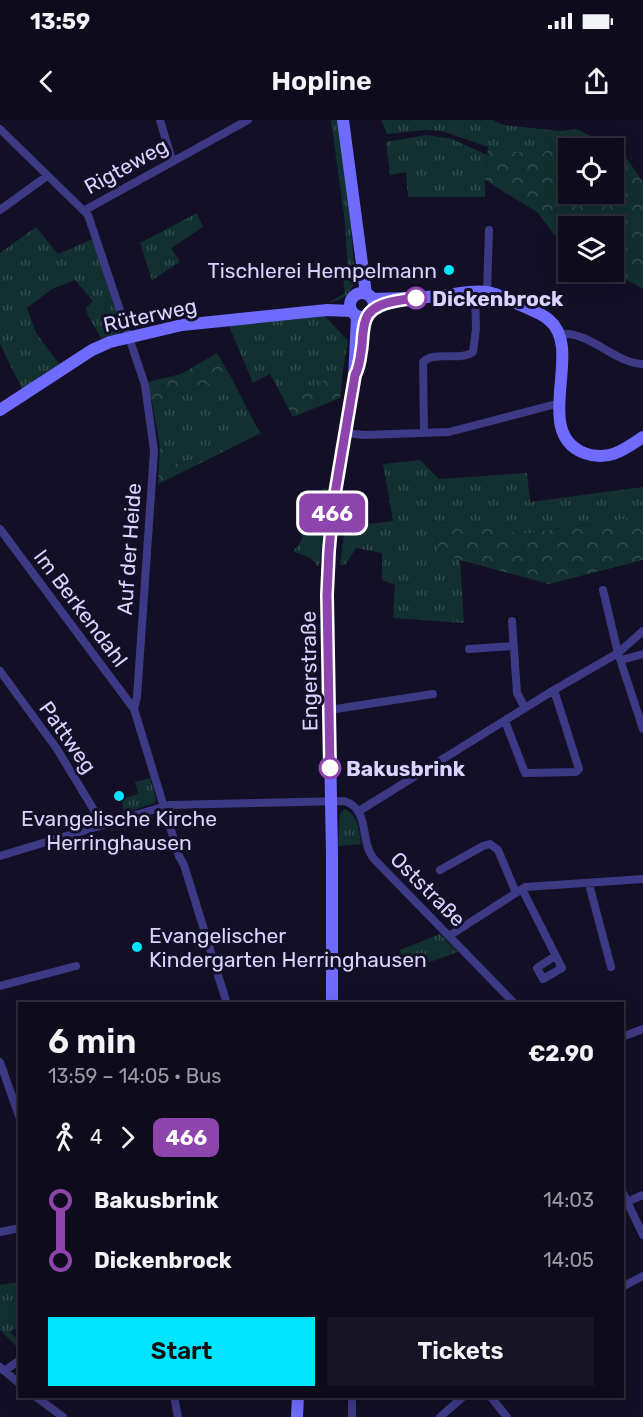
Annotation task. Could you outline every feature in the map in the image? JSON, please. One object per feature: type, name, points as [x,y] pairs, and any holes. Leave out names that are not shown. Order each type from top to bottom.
[{"type":"main road","name":"Engerstraße","points":[[332,1002],[328,555],[333,505],[355,375],[362,305],[360,256],[343,120]]},
{"type":"main road","name":"Rüterweg","points":[[0,410],[92,350],[129,338],[182,325],[481,292]]},
{"type":"main road","points":[[481,292],[542,315],[554,324],[560,334],[562,431],[570,442],[582,452],[597,456],[613,455],[627,449],[643,437]]},
{"type":"main road","points":[[297,1417],[298,1398]]},
{"type":"street","points":[[160,120],[172,160]]},
{"type":"street","name":"Rigteweg","points":[[85,210],[248,120]]},
{"type":"street","name":"Auf der Heide","points":[[0,129],[85,210],[144,385],[154,451],[135,709],[226,1002]]},
{"type":"street","points":[[0,210],[47,176]]},
{"type":"street","points":[[424,433],[423,362],[428,357],[467,356],[473,352],[489,230]]},
{"type":"street","points":[[560,334],[572,334],[631,362],[643,364]]},
{"type":"street","points":[[345,433],[364,435],[448,432],[560,403]]},
{"type":"street","name":"Im Berkendahl","points":[[0,529],[135,709]]},
{"type":"street","points":[[603,590],[620,657],[641,713],[643,729]]},
{"type":"street","points":[[512,621],[517,693],[525,708]]},
{"type":"street","points":[[620,657],[643,631]]},
{"type":"street","points":[[469,649],[513,646]]},
{"type":"street","points":[[0,856],[164,807],[331,801],[350,803],[359,811],[554,690],[620,657],[643,654]]},
{"type":"street","name":"Pattweg","points":[[0,671],[57,749],[103,825]]},
{"type":"street","points":[[505,721],[525,773],[574,772],[579,769],[554,690]]},
{"type":"street","points":[[329,710],[433,694]]},
{"type":"street","name":"Oststraße","points":[[359,811],[366,847],[370,855],[513,1002]]},
{"type":"street","points":[[440,870],[490,844],[498,850],[555,956]]},
{"type":"street","points":[[449,936],[519,891],[643,879]]},
{"type":"street","points":[[589,884],[611,967]]},
{"type":"street","points":[[0,986],[76,966]]},
{"type":"street","points":[[624,1036],[643,1029]]},
{"type":"street","points":[[0,1062],[18,1113]]},
{"type":"street","points":[[643,1194],[625,1203],[643,1235]]},
{"type":"street","points":[[0,1232],[18,1228]]},
{"type":"street","points":[[624,1286],[643,1276]]},
{"type":"street","points":[[18,1361],[2,1369],[18,1382]]},
{"type":"street","points":[[38,1398],[63,1417]]},
{"type":"street","points":[[174,1398],[177,1417]]},
{"type":"street","points":[[352,1398],[352,1417]]},
{"type":"street","points":[[440,1417],[462,1398]]},
{"type":"street","points":[[492,1398],[507,1417]]},
{"type":"green space","points":[[331,120],[338,120],[355,283],[347,295],[328,303],[345,293],[342,273],[348,269],[345,223]]},
{"type":"green space","points":[[381,120],[493,120],[503,125],[559,131],[542,157],[488,147],[442,131],[425,130],[387,134]]},
{"type":"green space","points":[[577,129],[594,138],[558,138],[558,204],[624,204],[624,154],[643,182],[643,288],[624,279],[624,216],[558,216],[558,240],[537,212],[485,180],[488,147],[542,156],[559,131]]},
{"type":"green space","points":[[427,135],[452,139],[487,155],[485,197],[408,197],[406,172],[390,175],[386,142]]},
{"type":"green space","points":[[197,213],[203,227],[171,248],[180,262],[152,280],[140,243]]},
{"type":"green space","points":[[36,227],[58,254],[93,239],[122,330],[119,334],[101,338],[86,308],[93,301],[75,280],[52,289],[27,308],[36,333],[59,364],[22,389],[0,344],[0,253]]},
{"type":"green space","points":[[325,316],[348,341],[343,371],[284,400],[270,374],[253,383],[229,326]]},
{"type":"green space","points":[[217,353],[231,377],[152,402],[147,382],[181,374]]},
{"type":"green space","points":[[343,371],[340,398],[293,417],[284,400]]},
{"type":"green space","points":[[231,377],[256,426],[231,446],[201,458],[165,466],[163,446],[160,446],[152,402]]},
{"type":"green space","points":[[256,426],[261,433],[158,484],[160,446],[163,445],[166,466],[201,458],[231,446]]},
{"type":"green space","points":[[420,460],[439,479],[527,473],[530,502],[643,487],[643,516],[524,534],[432,520],[439,552],[460,560],[464,623],[393,618],[395,585],[382,580],[382,553],[356,548],[345,565],[340,565],[345,527],[393,521],[383,464]]},
{"type":"green space","points":[[324,488],[328,490],[318,567],[311,559],[293,552],[301,541],[305,525],[298,515]]},
{"type":"green space","points":[[643,516],[643,560],[549,584],[460,560],[439,552],[432,520],[524,534]]},
{"type":"green space","points":[[150,778],[155,803],[124,813],[122,799],[138,794],[135,782]]},
{"type":"green space","points":[[345,809],[356,820],[361,844],[338,846],[340,813]]},
{"type":"green space","points":[[440,934],[458,952],[407,970],[400,950]]},
{"type":"green space","points":[[18,1282],[18,1328],[10,1332],[18,1340],[18,1348],[0,1330],[0,1285]]},
{"type":"bus line","name":"466","points":[[330,768],[327,577],[333,505],[355,375],[358,370],[366,316],[381,305],[416,298]]},
{"type":"place","name":"Tischlerei Hempelmann","points":[[449,270]]},
{"type":"place","name":"Dickenbrock","points":[[416,298]]},
{"type":"place","name":"Bakusbrink","points":[[330,768]]},
{"type":"place","name":"Evangelische Kirche Herringhausen","points":[[119,796]]},
{"type":"place","name":"Evangelischer Kindergarten Herringhausen","points":[[137,947]]}]
